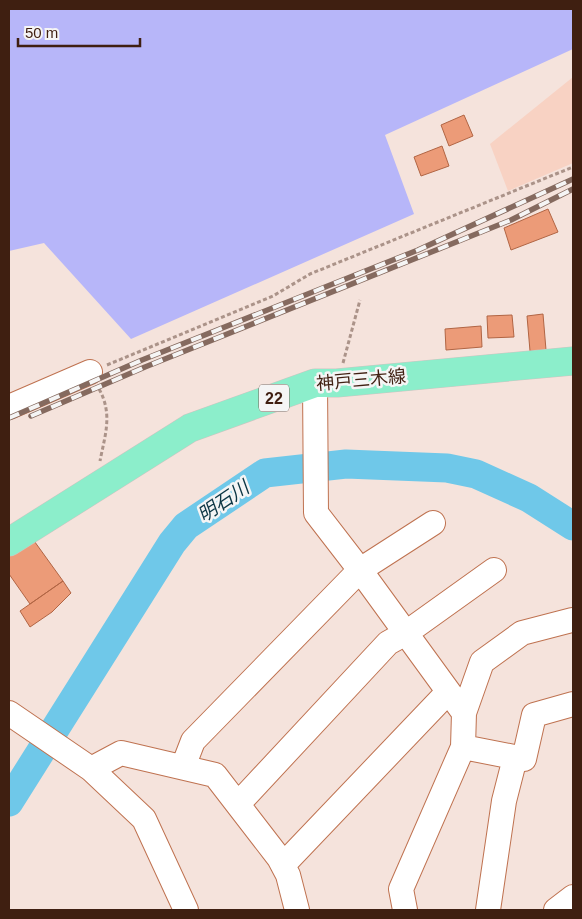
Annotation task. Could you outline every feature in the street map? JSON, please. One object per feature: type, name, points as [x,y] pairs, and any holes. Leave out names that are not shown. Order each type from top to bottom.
[{"type":"main road","name":"神戸三木線","points":[[9,542],[190,428],[326,383],[573,360]]},
{"type":"street","points":[[9,407],[90,372]]},
{"type":"street","points":[[326,383],[316,513],[464,713]]},
{"type":"street","points":[[183,767],[193,741],[360,570],[433,523]]},
{"type":"street","points":[[238,804],[388,643],[406,633],[494,570]]},
{"type":"street","points":[[405,910],[400,889],[463,747],[464,713],[482,662],[522,633],[572,620]]},
{"type":"street","points":[[283,865],[448,692]]},
{"type":"street","points":[[463,747],[524,760],[534,715],[573,704]]},
{"type":"street","points":[[9,713],[91,770],[144,819],[186,910]]},
{"type":"street","points":[[91,770],[121,753],[215,774],[283,865],[288,875],[297,910]]},
{"type":"street","points":[[488,910],[504,801],[515,758]]},
{"type":"street","points":[[556,910],[573,898]]},
{"type":"path","points":[[107,479],[99,465],[108,421],[105,399],[90,372],[273,296],[310,274],[573,167]]},
{"type":"path","points":[[326,383],[360,300]]},
{"type":"shaded area","points":[[9,9],[573,9],[573,49],[385,135],[414,214],[131,339],[44,243],[9,251]]},
{"type":"shaded area","points":[[573,77],[573,163],[508,191],[490,144]]},
{"type":"building","points":[[464,115],[473,136],[449,146],[441,125]]},
{"type":"building","points":[[442,146],[449,166],[421,176],[414,157]]},
{"type":"building","points":[[548,209],[558,232],[511,250],[504,228]]},
{"type":"building","points":[[543,314],[546,350],[530,351],[527,316]]},
{"type":"building","points":[[512,315],[514,337],[488,338],[487,316]]},
{"type":"building","points":[[481,326],[482,347],[446,350],[445,329]]},
{"type":"building","points":[[32,538],[63,581],[30,604],[9,574],[9,555]]},
{"type":"building","points":[[63,581],[71,593],[52,612],[30,627],[20,611]]},
{"type":"waterway","name":"明石川","points":[[9,802],[172,543],[186,526],[265,473],[346,464],[447,468],[476,474],[529,498],[573,526]]},
{"type":"railway","points":[[9,418],[142,360],[418,250],[573,179]]},
{"type":"railway","points":[[31,416],[145,367],[511,220],[573,189]]}]
